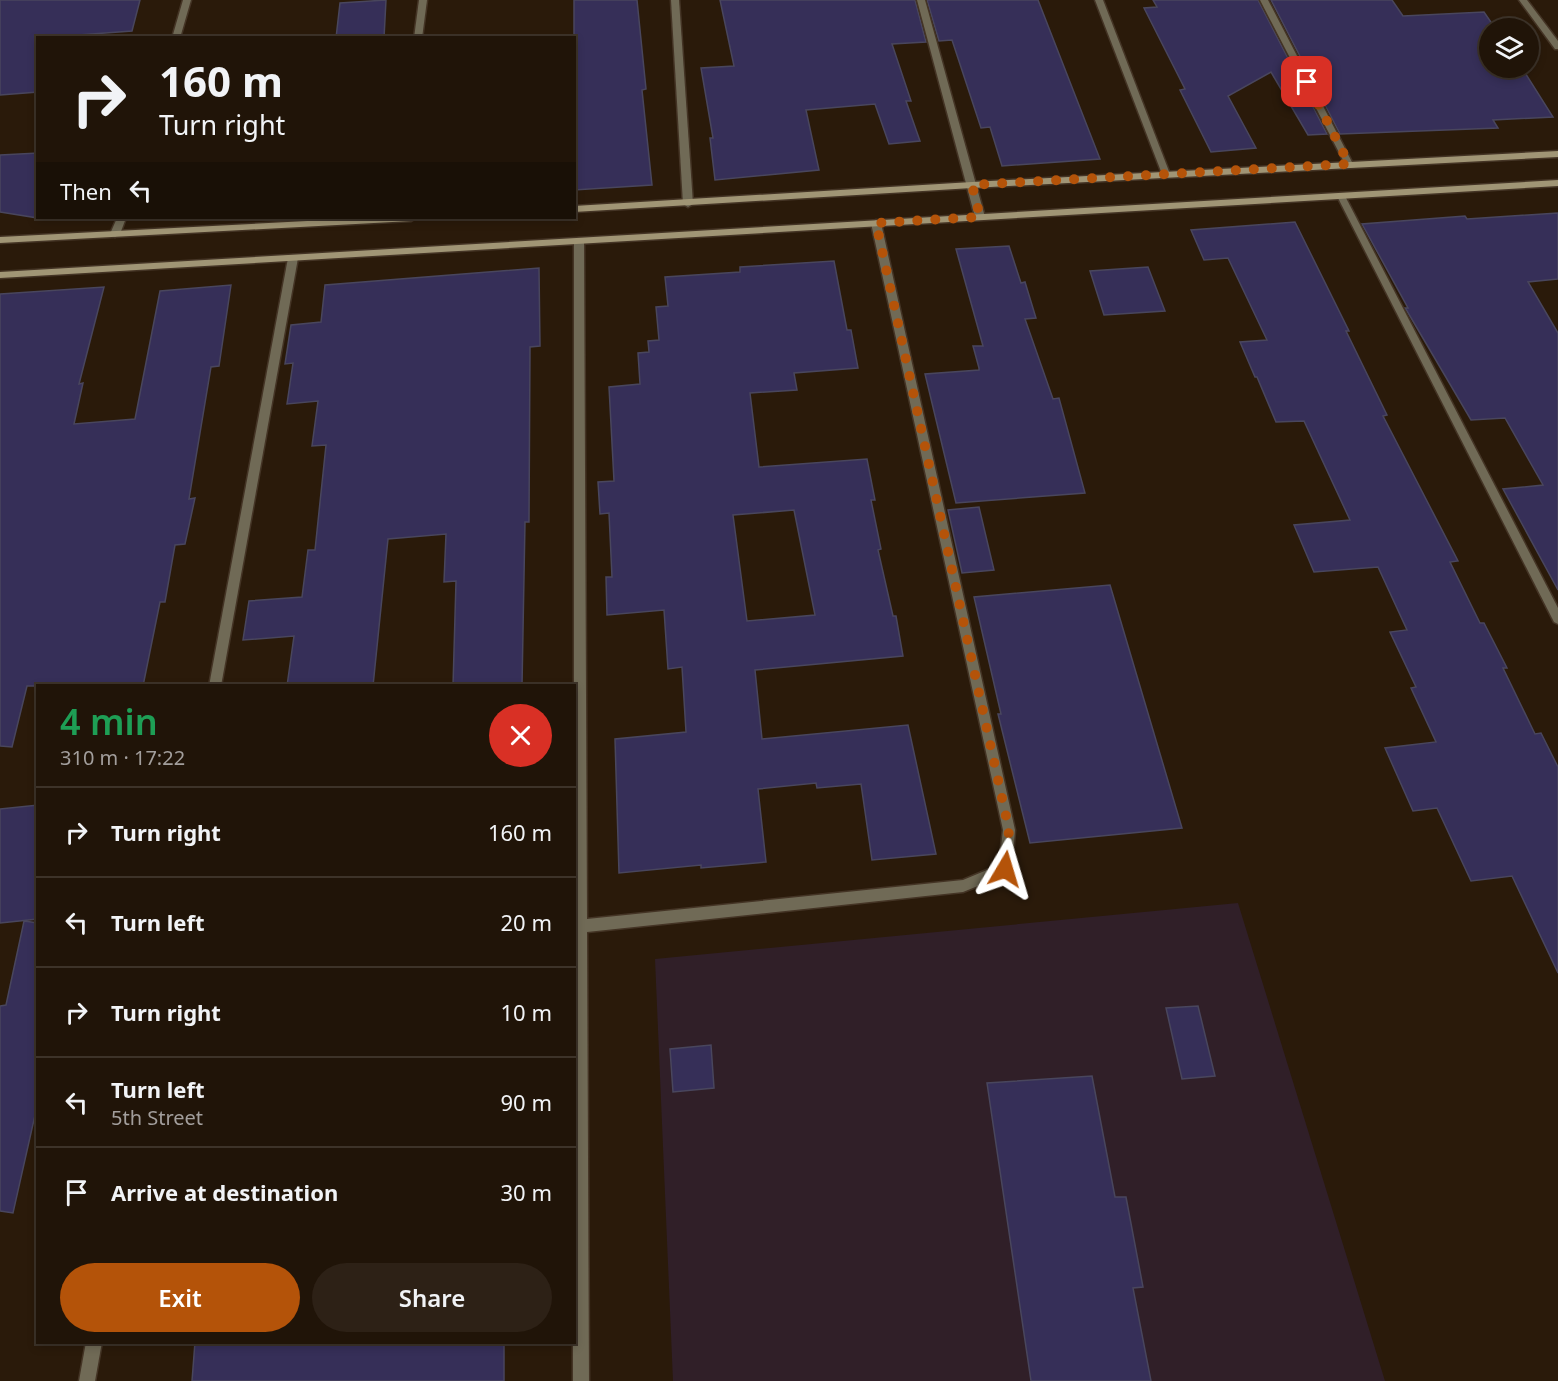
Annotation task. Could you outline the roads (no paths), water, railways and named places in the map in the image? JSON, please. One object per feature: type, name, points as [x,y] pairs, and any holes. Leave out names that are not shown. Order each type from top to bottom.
[{"type":"street","points":[[177,36],[187,0]]},
{"type":"street","points":[[418,36],[423,0]]},
{"type":"street","points":[[675,0],[688,204]]},
{"type":"street","points":[[921,0],[980,217]]},
{"type":"street","points":[[1100,0],[1166,174]]},
{"type":"street","points":[[1264,0],[1349,164]]},
{"type":"street","points":[[1523,0],[1558,47]]},
{"type":"street","points":[[576,209],[1166,174],[1558,154]]},
{"type":"street","points":[[0,275],[1558,183]]},
{"type":"street","points":[[1341,196],[1558,619]]},
{"type":"street","points":[[115,234],[121,219]]},
{"type":"street","points":[[0,240],[380,219]]},
{"type":"street","points":[[581,926],[963,886],[1005,869],[1009,830],[876,223]]},
{"type":"street","points":[[579,241],[581,1381]]},
{"type":"street","points":[[215,684],[293,258]]},
{"type":"street","points":[[87,1381],[94,1344]]}]
